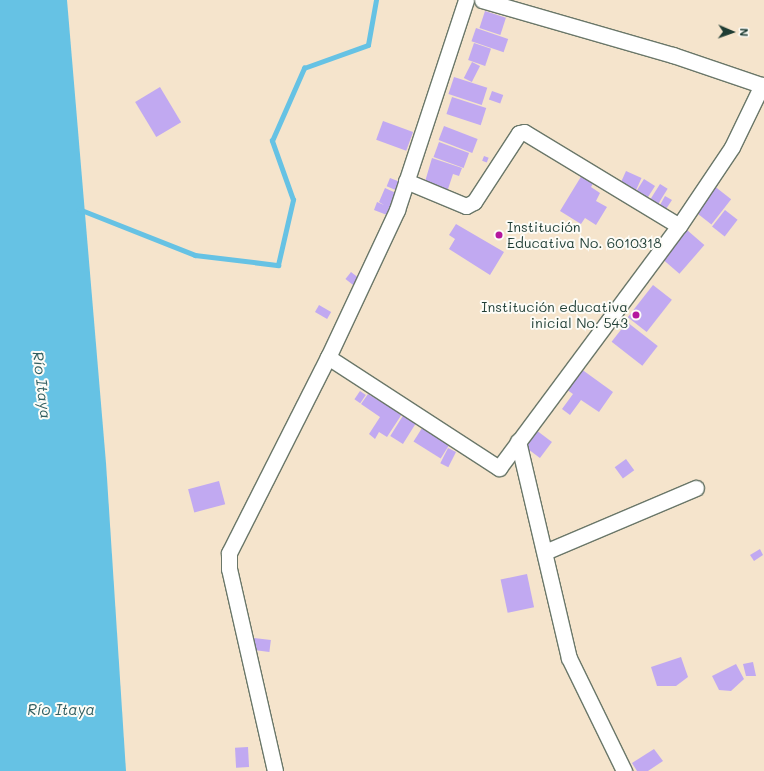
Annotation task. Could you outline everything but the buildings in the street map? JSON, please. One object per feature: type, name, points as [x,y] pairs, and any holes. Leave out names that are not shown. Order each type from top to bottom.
[{"type":"street","points":[[275,771],[229,569],[229,553],[328,357],[397,210],[466,0]]},
{"type":"street","points":[[328,357],[498,468],[679,226],[732,147],[763,85],[673,55],[482,0]]},
{"type":"street","points":[[406,181],[466,206],[474,202],[520,133],[524,132],[679,226]]},
{"type":"street","points":[[518,441],[569,658],[624,771]]},
{"type":"street","points":[[545,552],[696,488]]},
{"type":"water","name":"Río Itaya","points":[[0,0],[67,0],[106,463],[126,771],[0,771]]},
{"type":"waterway","points":[[79,209],[195,255],[278,265],[293,200],[272,141],[304,68],[368,45],[376,0]]},
{"type":"place","name":"Institución Educativa No. 6010318","points":[[499,235]]},
{"type":"place","name":"Institución educativa inicial No. 543","points":[[636,315]]}]
